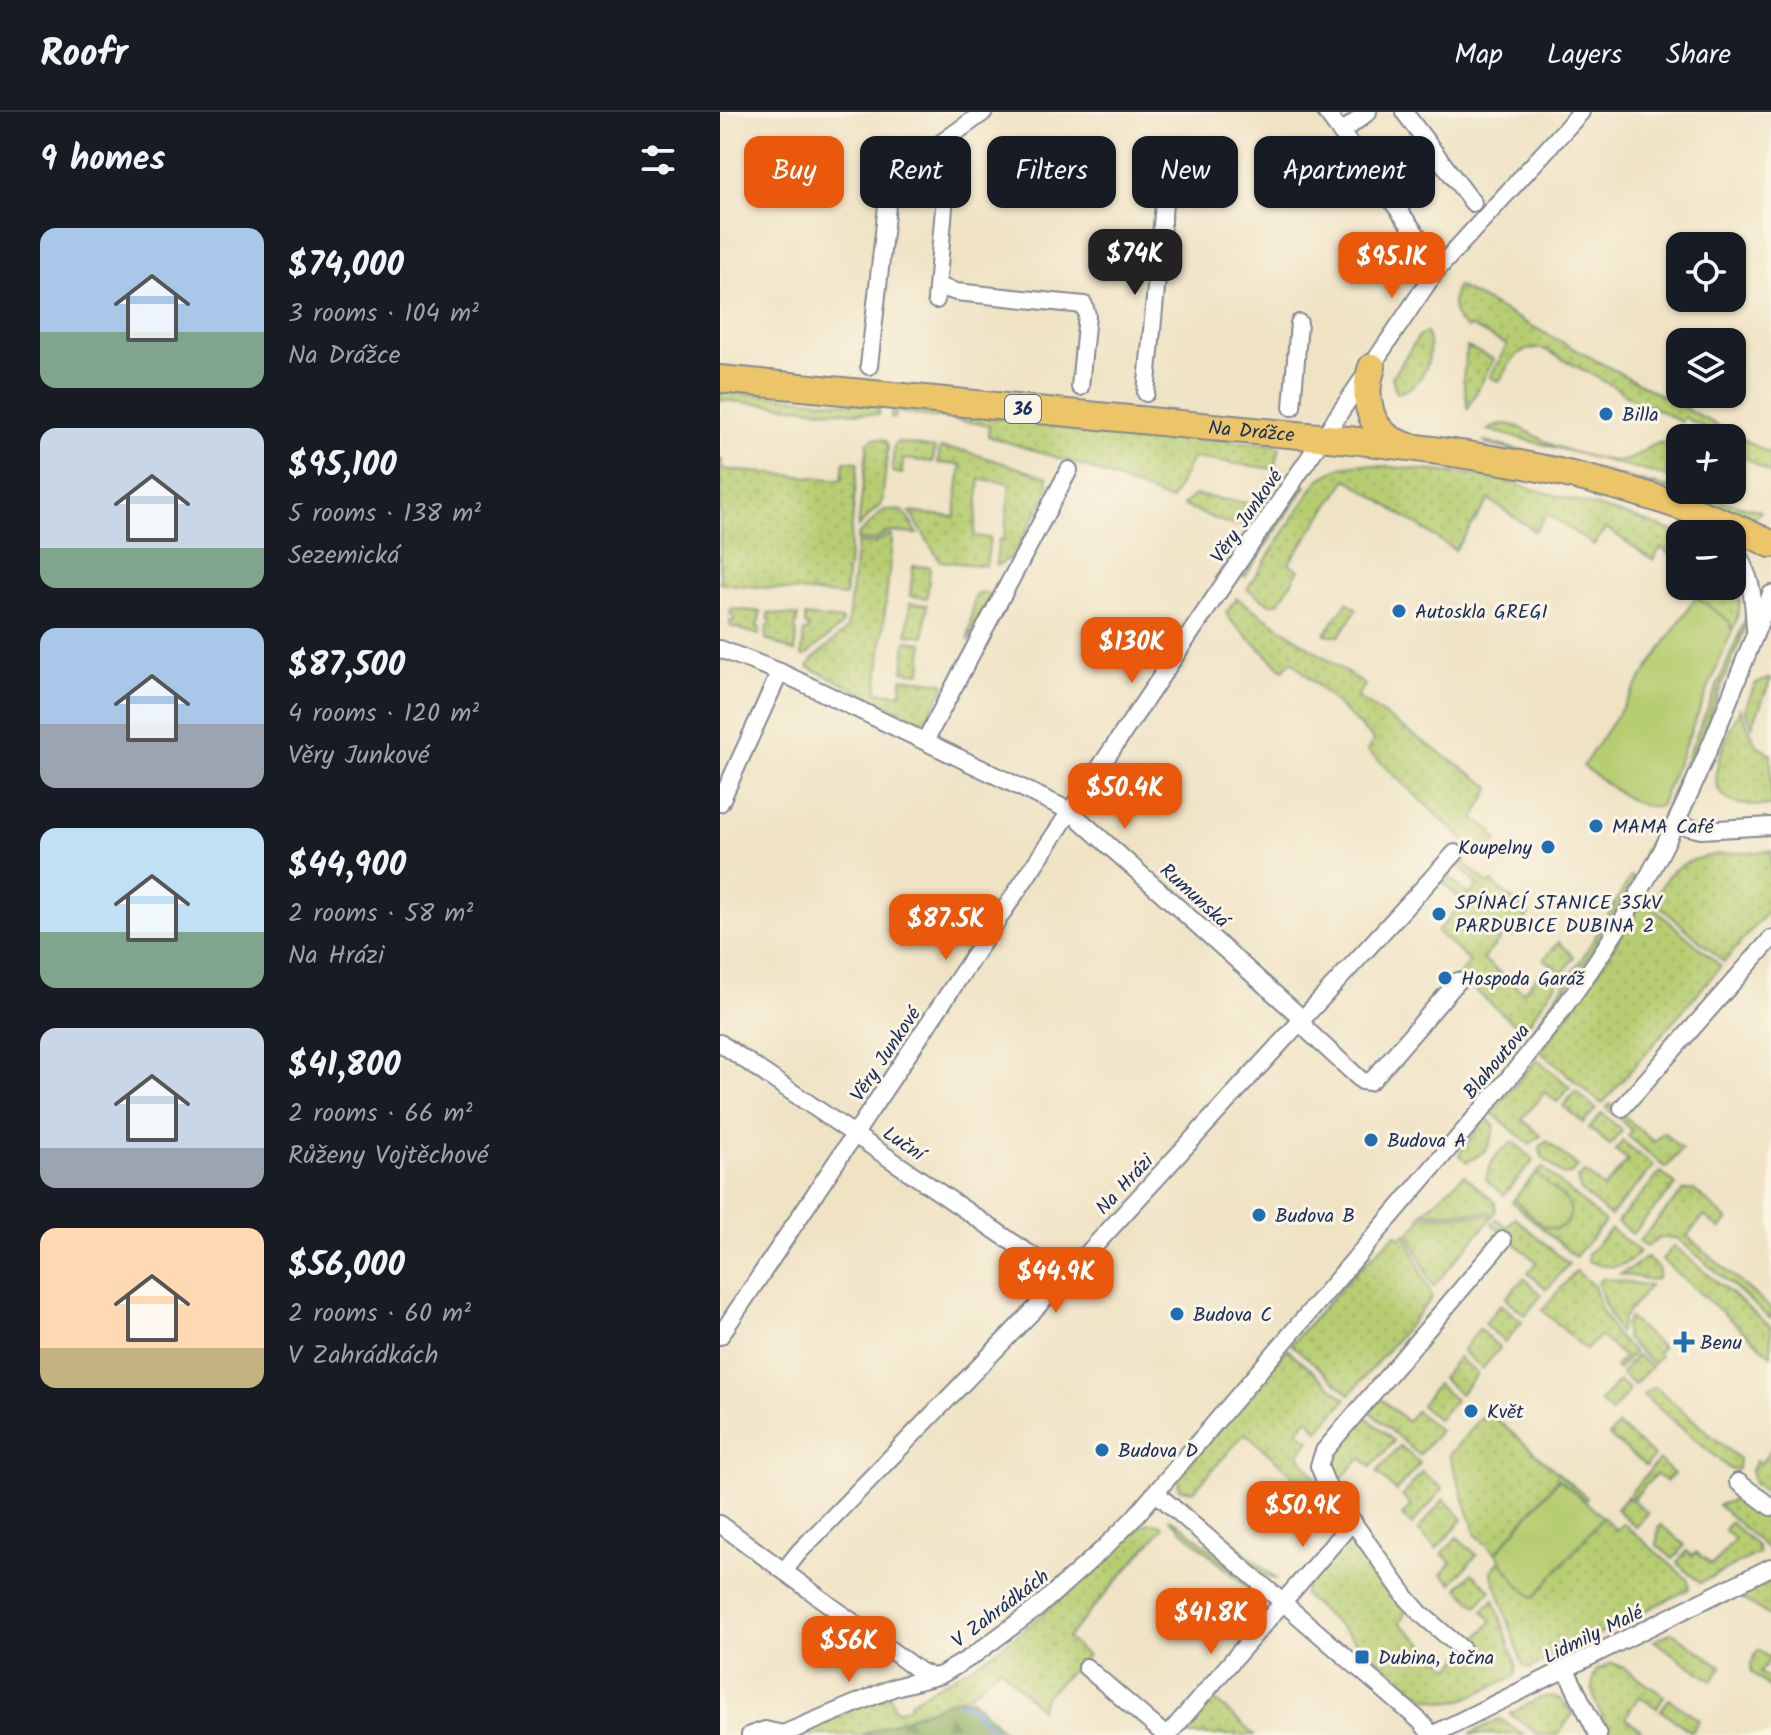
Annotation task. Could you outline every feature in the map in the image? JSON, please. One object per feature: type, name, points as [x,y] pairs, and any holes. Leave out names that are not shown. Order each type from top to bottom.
[{"type":"main road","points":[[1372,367],[1367,392],[1378,429],[1391,440],[1415,447]]},
{"type":"main road","name":"Na Drážce","points":[[720,379],[1415,447],[1490,458],[1603,483],[1703,520]]},
{"type":"main road","name":"Na Drážce","points":[[1746,535],[1771,544]]},
{"type":"street","points":[[945,136],[962,118],[984,112]]},
{"type":"street","points":[[1326,112],[1440,266]]},
{"type":"street","points":[[1341,133],[1368,112]]},
{"type":"street","points":[[1404,112],[1473,203]]},
{"type":"street","name":"Věry Junkové","points":[[720,1336],[1070,811],[1440,266],[1581,112]]},
{"type":"street","points":[[869,366],[887,208]]},
{"type":"street","points":[[944,208],[937,293],[956,292],[1084,305],[1087,315],[1080,387]]},
{"type":"street","points":[[1146,393],[1164,208]]},
{"type":"street","points":[[1292,407],[1299,323]]},
{"type":"street","points":[[925,741],[1069,470]]},
{"type":"street","points":[[1746,567],[1753,587],[1755,634]]},
{"type":"street","name":"Blahoutova","points":[[1155,1492],[1552,1024],[1612,938],[1676,824],[1771,594]]},
{"type":"street","points":[[1755,634],[1771,618]]},
{"type":"street","name":"Rumunská","points":[[720,649],[780,672],[1070,811],[1272,991],[1308,1031],[1362,1081],[1369,1082],[1458,981]]},
{"type":"street","points":[[720,803],[780,672]]},
{"type":"street","points":[[1676,824],[1701,830],[1771,826]]},
{"type":"street","name":"Na Hrázi","points":[[784,1571],[1065,1278],[1455,853]]},
{"type":"street","points":[[1622,1108],[1771,939]]},
{"type":"street","name":"Luční","points":[[720,1043],[1065,1278]]},
{"type":"street","points":[[1462,1649],[1412,1605],[1320,1473],[1322,1455],[1503,1240]]},
{"type":"street","points":[[1738,1482],[1771,1507]]},
{"type":"street","points":[[1155,1492],[1420,1721],[1432,1735]]},
{"type":"street","name":"V Zahrádkách","points":[[750,1735],[765,1730],[783,1734],[895,1687],[941,1675],[971,1657],[1036,1609],[1103,1549],[1155,1492]]},
{"type":"street","points":[[1086,1667],[1167,1735],[1353,1521]]},
{"type":"street","points":[[720,1524],[930,1676]]},
{"type":"street","name":"Lidmily Malé","points":[[1432,1735],[1771,1567]]},
{"type":"street","points":[[1566,1670],[1598,1735]]},
{"type":"green space","points":[[1457,286],[1666,398],[1666,408],[1685,408],[1715,424],[1697,424],[1684,417],[1681,422],[1640,404],[1546,350],[1529,349],[1516,356],[1499,382],[1490,377],[1507,345],[1470,326],[1468,329],[1463,326],[1456,316],[1454,298]]},
{"type":"green space","points":[[1426,332],[1430,351],[1425,370],[1413,385],[1396,393],[1392,377],[1419,336]]},
{"type":"green space","points":[[1467,347],[1494,359],[1468,408],[1463,378]]},
{"type":"green space","points":[[720,391],[880,406],[879,415],[720,400]]},
{"type":"green space","points":[[892,408],[1275,445],[1280,448],[1274,469],[1192,458],[1171,501],[1089,468],[988,436],[989,425],[896,412],[895,418],[891,418]]},
{"type":"green space","points":[[1501,424],[1516,426],[1576,453],[1488,430]]},
{"type":"green space","points":[[874,438],[885,440],[888,446],[882,503],[858,527],[868,442]]},
{"type":"green space","points":[[1483,441],[1666,487],[1666,491],[1586,468],[1488,445]]},
{"type":"green space","points":[[1746,441],[1771,454],[1771,474],[1746,458]]},
{"type":"green space","points":[[897,442],[935,448],[933,462],[903,459],[902,474],[892,472]]},
{"type":"green space","points":[[1666,444],[1666,476],[1598,459],[1627,460],[1653,445]]},
{"type":"green space","points":[[940,448],[965,451],[1047,477],[1049,486],[1046,495],[1014,555],[997,566],[999,539],[1004,539],[1010,483],[980,479],[974,536],[990,538],[986,566],[940,561],[910,512],[955,517],[961,465],[938,463]]},
{"type":"green space","points":[[720,460],[721,469],[842,480],[844,461],[858,462],[845,596],[720,583]]},
{"type":"green space","points":[[1360,464],[1487,476],[1666,529],[1666,551],[1661,548],[1653,560],[1606,528],[1594,545],[1547,514],[1535,531],[1489,500],[1455,550],[1347,479],[1289,563],[1299,570],[1279,602],[1270,604],[1247,589],[1318,480],[1341,467]]},
{"type":"green space","points":[[1277,469],[1281,470],[1279,474],[1244,525],[1228,524],[1183,506],[1194,495],[1254,504]]},
{"type":"green space","points":[[1303,484],[1306,486],[1245,577],[1242,575]]},
{"type":"green space","points":[[1706,504],[1733,504],[1761,511],[1755,518],[1746,519]]},
{"type":"green space","points":[[884,510],[903,511],[918,534],[889,532],[873,541],[857,540],[858,535]]},
{"type":"green space","points":[[890,535],[892,540],[877,692],[901,694],[902,678],[944,683],[927,718],[922,721],[808,667],[847,629],[857,543],[873,544]]},
{"type":"green space","points":[[913,566],[930,567],[927,598],[910,596]]},
{"type":"green space","points":[[979,593],[987,593],[991,598],[968,641],[974,599]]},
{"type":"green space","points":[[1237,598],[1365,685],[1357,697],[1491,787],[1474,819],[1493,831],[1491,835],[1498,839],[1495,843],[1485,848],[1469,845],[1367,750],[1374,740],[1292,661],[1283,670],[1232,622],[1226,613]]},
{"type":"green space","points":[[1694,600],[1700,600],[1729,621],[1732,631],[1660,806],[1640,804],[1629,799],[1583,766]]},
{"type":"green space","points":[[1700,600],[1740,600],[1732,631],[1729,621]]},
{"type":"green space","points":[[1347,602],[1357,609],[1339,636],[1325,634]]},
{"type":"green space","points":[[910,603],[927,605],[924,636],[907,634]]},
{"type":"green space","points":[[731,609],[761,612],[757,627],[760,628],[759,635],[730,626],[730,621],[734,621],[734,616],[730,615]]},
{"type":"green space","points":[[768,613],[798,616],[795,652],[766,639],[767,625],[771,624]]},
{"type":"green space","points":[[1748,613],[1744,631],[1680,788],[1644,861],[1641,859]]},
{"type":"green space","points":[[805,616],[842,620],[841,626],[804,657],[804,631],[808,631],[809,626],[805,625]]},
{"type":"green space","points":[[906,641],[923,643],[921,673],[903,671]]},
{"type":"green space","points":[[1771,678],[1752,726],[1745,709],[1755,684]]},
{"type":"green space","points":[[1740,708],[1756,744],[1771,754],[1771,806],[1733,802],[1722,795],[1717,785],[1719,759]]},
{"type":"green space","points":[[1771,851],[1771,908],[1724,962],[1654,901],[1668,876],[1693,860],[1719,854]]},
{"type":"green space","points":[[1463,859],[1489,885],[1492,882],[1529,914],[1512,937],[1506,932],[1483,959],[1523,992],[1544,969],[1557,982],[1523,1031],[1458,976],[1470,962],[1437,932],[1463,902],[1444,883],[1444,879],[1449,877],[1469,895],[1478,885],[1457,865]]},
{"type":"green space","points":[[1631,876],[1635,878],[1586,961],[1530,1037],[1583,957]]},
{"type":"green space","points":[[1643,899],[1721,966],[1602,1104],[1541,1052],[1597,974]]},
{"type":"green space","points":[[1559,942],[1574,957],[1563,973],[1544,959]]},
{"type":"green space","points":[[1537,1059],[1570,1087],[1557,1102],[1545,1092],[1522,1119],[1541,1136],[1529,1144],[1492,1113]]},
{"type":"green space","points":[[1576,1091],[1596,1109],[1583,1123],[1563,1106]]},
{"type":"green space","points":[[1610,1104],[1654,1142],[1663,1132],[1682,1149],[1666,1168],[1628,1136],[1632,1130],[1606,1108]]},
{"type":"green space","points":[[1602,1113],[1622,1131],[1610,1145],[1589,1128]]},
{"type":"green space","points":[[1486,1118],[1495,1126],[1489,1145],[1484,1152],[1467,1162],[1459,1154]]},
{"type":"green space","points":[[1547,1141],[1578,1167],[1571,1174],[1563,1175],[1542,1157],[1540,1147]]},
{"type":"green space","points":[[1623,1141],[1654,1166],[1610,1216],[1581,1191],[1577,1180],[1584,1172],[1604,1188],[1628,1160],[1615,1150]]},
{"type":"green space","points":[[1514,1142],[1534,1160],[1504,1195],[1486,1180],[1495,1158]]},
{"type":"green space","points":[[1542,1167],[1605,1222],[1575,1257],[1512,1202]]},
{"type":"green space","points":[[1661,1172],[1676,1185],[1632,1234],[1617,1222]]},
{"type":"green space","points":[[1536,1173],[1567,1201],[1571,1211],[1567,1223],[1556,1229],[1543,1226],[1514,1199]]},
{"type":"green space","points":[[1464,1175],[1495,1202],[1496,1212],[1423,1213]]},
{"type":"green space","points":[[1694,1190],[1728,1220],[1720,1229],[1704,1216],[1687,1236],[1771,1309],[1771,1319],[1677,1238],[1660,1238],[1646,1247],[1639,1241],[1683,1191]]},
{"type":"green space","points":[[1494,1215],[1433,1287],[1409,1233],[1420,1221],[1420,1216]]},
{"type":"green space","points":[[1515,1218],[1569,1264],[1547,1289],[1528,1273],[1537,1262],[1492,1224],[1497,1219],[1507,1227]]},
{"type":"green space","points":[[1611,1229],[1640,1252],[1616,1266],[1588,1261],[1588,1254]]},
{"type":"green space","points":[[1406,1233],[1432,1298],[1350,1394],[1291,1344],[1354,1273],[1396,1234],[1401,1238]]},
{"type":"green space","points":[[1674,1246],[1771,1327],[1771,1355],[1662,1260]]},
{"type":"green space","points":[[1646,1257],[1659,1269],[1658,1278],[1652,1280],[1620,1274],[1632,1268]]},
{"type":"green space","points":[[1576,1271],[1594,1286],[1602,1311],[1616,1336],[1634,1352],[1618,1370],[1615,1367],[1624,1357],[1600,1336],[1586,1350],[1542,1310]]},
{"type":"green space","points":[[1524,1278],[1542,1295],[1525,1315],[1506,1298]]},
{"type":"green space","points":[[1604,1278],[1650,1286],[1623,1318],[1619,1333],[1604,1303],[1598,1282]]},
{"type":"green space","points":[[1501,1304],[1522,1322],[1505,1342],[1484,1324]]},
{"type":"green space","points":[[1629,1318],[1662,1347],[1657,1353],[1660,1356],[1653,1364],[1626,1339],[1625,1325]]},
{"type":"green space","points":[[1479,1329],[1500,1348],[1482,1369],[1462,1351]]},
{"type":"green space","points":[[1287,1349],[1346,1399],[1318,1431],[1308,1418],[1297,1431],[1310,1440],[1299,1454],[1334,1505],[1337,1523],[1330,1516],[1326,1504],[1245,1433],[1194,1491],[1179,1489],[1178,1478]]},
{"type":"green space","points":[[1637,1355],[1651,1367],[1634,1385],[1621,1373]]},
{"type":"green space","points":[[1458,1357],[1477,1374],[1460,1394],[1442,1378]]},
{"type":"green space","points":[[1619,1381],[1630,1390],[1611,1413],[1600,1402]]},
{"type":"green space","points":[[1437,1384],[1455,1400],[1438,1420],[1421,1405]]},
{"type":"green space","points":[[1655,1387],[1739,1459],[1738,1469],[1731,1470],[1643,1395]]},
{"type":"green space","points":[[1380,1398],[1407,1421],[1416,1411],[1440,1431],[1419,1455],[1369,1411]]},
{"type":"green space","points":[[1487,1411],[1587,1498],[1585,1501],[1558,1479],[1496,1553],[1476,1535],[1449,1455]]},
{"type":"green space","points":[[1365,1416],[1394,1441],[1371,1467],[1361,1458],[1335,1485],[1331,1482],[1328,1459]]},
{"type":"green space","points":[[1618,1425],[1654,1456],[1646,1466],[1609,1436]]},
{"type":"green space","points":[[1400,1446],[1420,1463],[1396,1491],[1377,1472]]},
{"type":"green space","points":[[1771,1450],[1771,1494],[1767,1494],[1754,1483],[1751,1470],[1756,1461],[1760,1464]]},
{"type":"green space","points":[[1659,1460],[1674,1474],[1666,1482],[1656,1474],[1634,1498],[1630,1493]]},
{"type":"green space","points":[[1422,1472],[1443,1489],[1412,1525],[1402,1516],[1411,1505],[1402,1496]]},
{"type":"green space","points":[[1559,1479],[1603,1517],[1534,1598],[1518,1584],[1496,1553]]},
{"type":"green space","points":[[1628,1496],[1648,1513],[1636,1527],[1616,1509]]},
{"type":"green space","points":[[1748,1496],[1771,1516],[1771,1546],[1767,1549],[1718,1505]]},
{"type":"green space","points":[[1187,1499],[1277,1580],[1264,1575],[1187,1508],[1183,1501]]},
{"type":"green space","points":[[1444,1499],[1463,1519],[1436,1549],[1418,1530]]},
{"type":"green space","points":[[1603,1517],[1616,1530],[1623,1523],[1688,1580],[1689,1589],[1529,1669],[1523,1665],[1491,1571],[1529,1526],[1566,1560]]},
{"type":"green space","points":[[1168,1518],[1184,1527],[1255,1588],[1261,1600]]},
{"type":"green space","points":[[1730,1522],[1757,1546],[1759,1553],[1700,1583],[1677,1563],[1687,1551],[1692,1556],[1696,1552],[1712,1565],[1735,1539],[1724,1530]]},
{"type":"green space","points":[[1154,1523],[1163,1528],[1067,1638],[1087,1656],[1046,1695],[1040,1709],[1000,1667],[970,1694],[862,1735],[795,1735],[889,1694],[897,1711],[911,1706],[910,1702],[981,1660],[1036,1620],[1130,1528],[1136,1533],[1145,1524]]},
{"type":"green space","points":[[1661,1525],[1685,1545],[1673,1559],[1657,1545]]},
{"type":"green space","points":[[1457,1537],[1477,1555],[1452,1583],[1442,1574],[1452,1562],[1442,1554]]},
{"type":"green space","points":[[1345,1541],[1363,1545],[1407,1609],[1400,1623],[1451,1668],[1492,1621],[1483,1611],[1494,1599],[1517,1667],[1515,1676],[1463,1700],[1444,1702],[1427,1698],[1413,1690],[1303,1595],[1306,1586]]},
{"type":"green space","points":[[1472,1573],[1491,1590],[1477,1606],[1458,1588]]},
{"type":"green space","points":[[1771,1574],[1771,1617],[1734,1593]]},
{"type":"green space","points":[[1672,1632],[1722,1667],[1712,1681],[1654,1641]]},
{"type":"green space","points":[[1758,1650],[1770,1658],[1760,1673],[1771,1680],[1771,1689],[1751,1672],[1751,1663]]},
{"type":"green space","points":[[1612,1663],[1664,1696],[1657,1708],[1639,1696],[1625,1718],[1641,1730],[1637,1735],[1612,1735],[1593,1695],[1597,1670]]},
{"type":"green space","points":[[1209,1695],[1254,1735],[1184,1735],[1188,1719]]},
{"type":"green space","points":[[1550,1696],[1561,1699],[1573,1713],[1558,1735],[1539,1735],[1510,1714],[1540,1698]]},
{"type":"green space","points":[[957,1699],[972,1699],[1008,1735],[862,1735]]},
{"type":"green space","points":[[1669,1699],[1699,1720],[1692,1732],[1661,1711]]},
{"type":"green space","points":[[1500,1719],[1524,1735],[1470,1734]]},
{"type":"waterway","points":[[959,1702],[967,1703],[1000,1735]]},
{"type":"place","name":"Billa","points":[[1606,414]]},
{"type":"place","name":"Autoskla GREGI","points":[[1399,611]]},
{"type":"place","name":"MAMA Café","points":[[1596,826]]},
{"type":"place","name":"Koupelny","points":[[1548,847]]},
{"type":"place","name":"SPÍNACÍ STANICE 35kV PARDUBICE DUBINA 2","points":[[1439,914]]},
{"type":"place","name":"Hospoda Garáž","points":[[1445,978]]},
{"type":"place","name":"Budova A","points":[[1371,1140]]},
{"type":"place","name":"Budova B","points":[[1259,1215]]},
{"type":"place","name":"Budova C","points":[[1177,1314]]},
{"type":"place","name":"Benu","points":[[1684,1342]]},
{"type":"place","name":"Květ","points":[[1471,1411]]},
{"type":"place","name":"Budova D","points":[[1102,1450]]},
{"type":"place","name":"Dubina, točna","points":[[1362,1657]]}]
